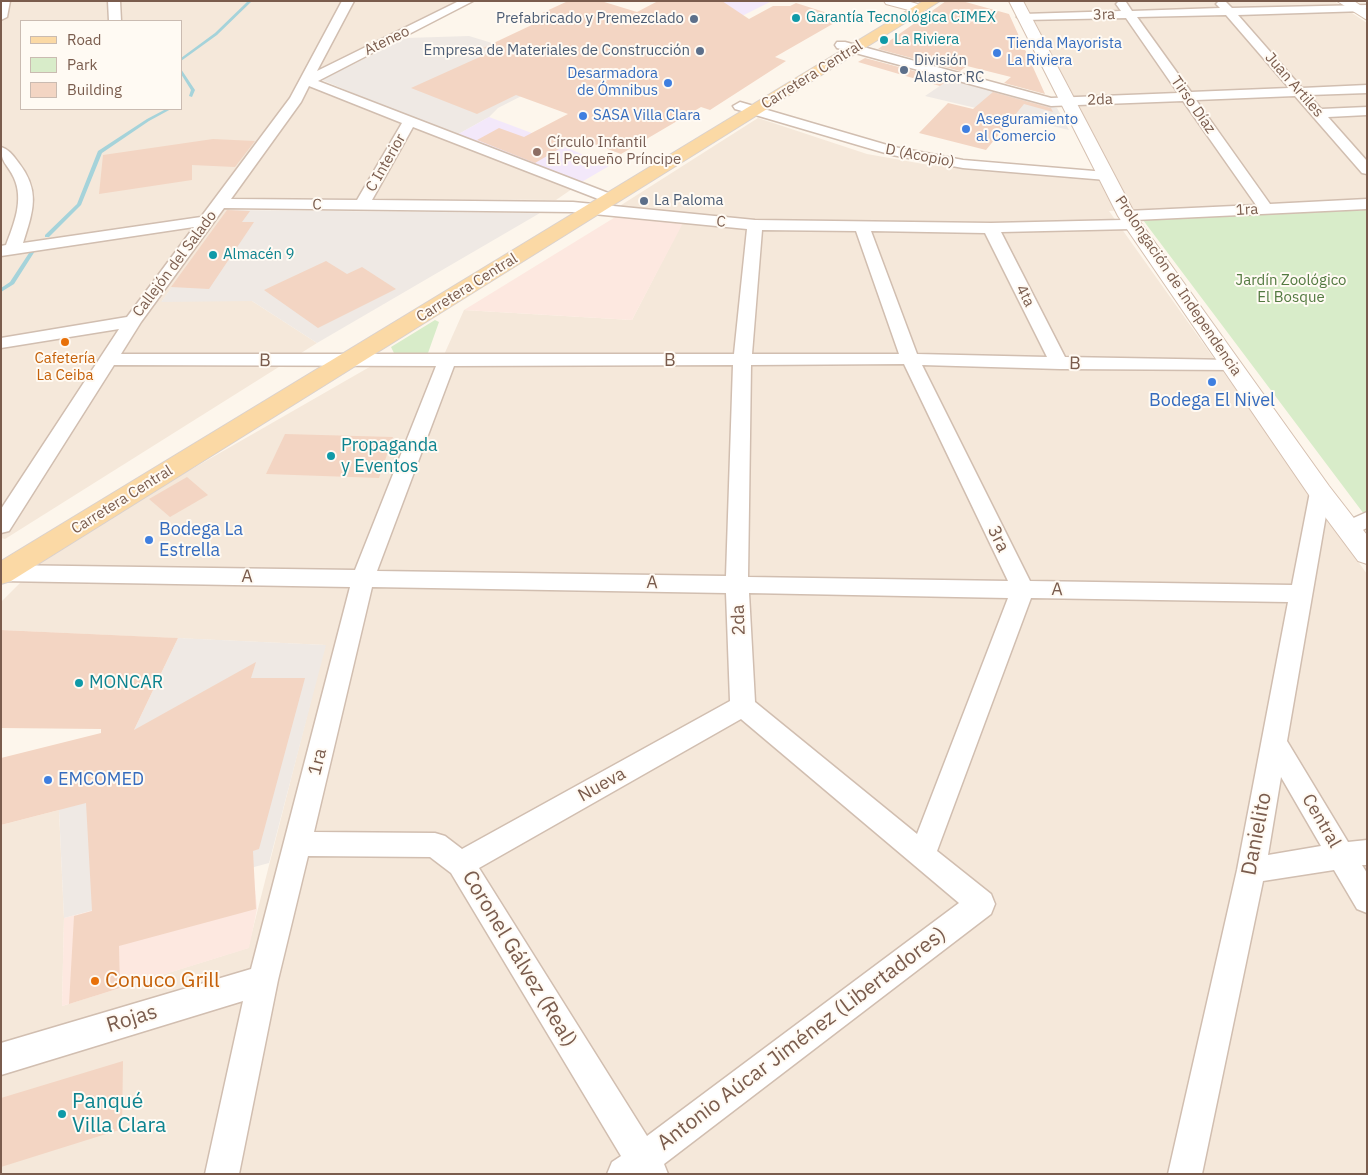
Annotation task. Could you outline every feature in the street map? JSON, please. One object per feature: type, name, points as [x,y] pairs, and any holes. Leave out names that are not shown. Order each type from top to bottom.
[{"type":"main road","name":"Carretera Central","points":[[2,568],[348,361],[747,108],[848,47],[913,4]]},
{"type":"main road","name":"Carretera Central","points":[[2,568],[319,361],[573,207],[600,201]]},
{"type":"street","points":[[1,17],[4,1]]},
{"type":"street","points":[[114,1],[115,20]]},
{"type":"street","name":"Callejón del Salado","points":[[1,526],[133,321],[206,221],[221,204],[307,80],[348,1]]},
{"type":"street","name":"Ateneo","points":[[307,80],[468,1]]},
{"type":"street","name":"Prolongación de Independencia","points":[[1016,1],[1066,101],[1130,220],[1320,492],[1357,524],[1367,554]]},
{"type":"street","name":"Tirso Díaz","points":[[1120,1],[1266,209]]},
{"type":"street","name":"3ra","points":[[1023,17],[1129,14],[1224,6],[1359,7]]},
{"type":"street","name":"Juan Artiles","points":[[1224,6],[1367,170]]},
{"type":"street","name":"2da","points":[[848,47],[1051,102],[1367,89]]},
{"type":"street","name":"C","points":[[307,80],[600,201],[755,225],[991,228],[1130,220]]},
{"type":"street","name":"D (Acopio)","points":[[747,108],[892,151],[963,164],[1106,176]]},
{"type":"street","points":[[1317,113],[1367,111]]},
{"type":"street","name":"C Interior","points":[[362,205],[410,121]]},
{"type":"street","points":[[1,152],[19,170],[26,183],[26,210],[7,250]]},
{"type":"street","points":[[1,172],[19,170]]},
{"type":"street","name":"C","points":[[221,204],[573,207]]},
{"type":"street","name":"1ra","points":[[1130,220],[1266,209],[1367,204]]},
{"type":"street","points":[[7,250],[206,221]]},
{"type":"street","name":"2da","points":[[743,706],[737,584],[742,361],[755,225]]},
{"type":"street","name":"3ra","points":[[862,227],[910,359],[1023,589]]},
{"type":"street","name":"4ta","points":[[991,228],[1060,364]]},
{"type":"street","points":[[1,343],[133,321]]},
{"type":"street","name":"B","points":[[107,359],[319,361],[910,359],[1060,364],[1232,366]]},
{"type":"street","name":"1ra","points":[[222,1174],[263,980],[363,579],[447,361]]},
{"type":"street","name":"Danielito","points":[[1185,1174],[1251,870],[1320,492]]},
{"type":"street","name":"A","points":[[2,568],[363,579],[1302,594]]},
{"type":"street","points":[[743,706],[922,855],[1023,589]]},
{"type":"street","name":"Nueva","points":[[461,864],[743,706]]},
{"type":"street","name":"Central","points":[[1274,741],[1354,854],[1367,900]]},
{"type":"street","name":"Coronel Gálvez (Real)","points":[[298,844],[435,845],[461,864],[639,1169]]},
{"type":"street","points":[[1251,870],[1354,854]]},
{"type":"street","name":"Antonio Aúcar Jiménez (Libertadores)","points":[[639,1169],[981,904],[922,855]]},
{"type":"street","name":"Rojas","points":[[1,1059],[263,980]]},
{"type":"shaded area","points":[[1,1],[459,1],[300,82],[572,189],[556,200],[238,198],[162,301],[252,301],[317,343],[5,539],[1,538]]},
{"type":"shaded area","points":[[672,1],[772,1],[736,19]]},
{"type":"shaded area","points":[[1024,1],[1334,1],[1367,23],[1367,199],[1109,211],[1367,574],[1367,1174],[1,1174],[1,825],[59,810],[64,918],[62,1006],[248,948],[325,645],[1,630],[1,602],[56,547],[373,365],[439,366],[464,310],[632,320],[686,215],[615,209],[758,118],[867,154],[929,165],[1118,181]]},
{"type":"shaded area","points":[[469,36],[492,43],[484,48],[532,64],[545,84],[498,108],[489,117],[455,136],[322,80],[406,38]]},
{"type":"shaded area","points":[[950,79],[1057,108],[1069,130],[925,96]]},
{"type":"shaded area","name":"Círculo Infantil El Pequeño Príncipe","points":[[489,117],[545,138],[609,166],[580,183],[455,136]]},
{"type":"shaded area","points":[[228,210],[540,213],[317,343],[252,301],[161,302]]},
{"type":"shaded area","points":[[617,216],[683,223],[632,320],[464,310]]},
{"type":"shaded area","points":[[178,638],[326,645],[269,863],[64,918],[59,810],[114,730],[134,730]]},
{"type":"shaded area","points":[[253,867],[257,909],[249,948],[62,1006],[64,918]]},
{"type":"green space","name":"Jardín Zoológico El Bosque","points":[[1367,210],[1367,518],[1143,220]]},
{"type":"green space","points":[[435,320],[439,322],[428,353],[394,353],[391,347]]},
{"type":"building","points":[[568,1],[601,1],[637,12],[658,1],[722,1],[749,19],[773,6],[790,6],[796,3],[843,18],[775,57],[786,61],[710,110],[701,107],[621,154],[578,138],[535,163],[477,140],[499,128],[524,137],[568,114],[516,95],[477,114],[411,88],[493,51],[483,48],[536,23],[527,20]]},
{"type":"building","name":"Tienda Mayorista La Riviera","points":[[946,1],[962,1],[1009,14],[1045,94],[1004,83],[1011,77],[967,66],[960,71],[878,49]]},
{"type":"building","name":"División Alastor RC","points":[[865,58],[948,80],[940,86],[858,62]]},
{"type":"building","points":[[993,92],[1051,108],[1053,112],[1024,104],[986,150],[919,133],[948,103],[973,109]]},
{"type":"building","points":[[213,139],[255,141],[235,167],[192,165],[192,180],[99,194],[103,155]]},
{"type":"building","name":"Almacén 9","points":[[227,210],[250,211],[242,222],[254,222],[209,289],[171,287]]},
{"type":"building","points":[[326,261],[347,274],[362,267],[396,289],[318,328],[264,290]]},
{"type":"building","name":"Propaganda y Eventos","points":[[285,434],[393,437],[379,478],[266,474]]},
{"type":"building","points":[[187,477],[208,495],[170,517],[149,499]]},
{"type":"building","points":[[1,630],[178,638],[134,730],[256,662],[251,678],[305,678],[259,849],[253,851],[256,909],[119,946],[120,988],[69,1004],[74,916],[92,911],[86,803],[1,825],[1,758],[101,733],[101,729],[1,728]]},
{"type":"building","name":"Panqué Villa Clara","points":[[123,1061],[122,1129],[1,1167],[1,1098]]},
{"type":"waterway","points":[[182,59],[216,34],[250,1]]},
{"type":"waterway","points":[[182,72],[193,90],[191,96]]},
{"type":"waterway","points":[[47,236],[79,205],[100,152],[148,120],[167,110]]},
{"type":"waterway","points":[[1,291],[12,283],[33,251]]},
{"type":"place","name":"Garantía Tecnológica CIMEX","points":[[796,18]]},
{"type":"place","name":"Prefabricado y Premezclado","points":[[694,19]]},
{"type":"place","name":"La Riviera","points":[[884,40]]},
{"type":"place","name":"Empresa de Materiales de Construcción","points":[[700,51]]},
{"type":"place","name":"Tienda Mayorista La Riviera","points":[[997,53]]},
{"type":"place","name":"División Alastor RC","points":[[904,70]]},
{"type":"place","name":"Desarmadora de Ómnibus","points":[[668,83]]},
{"type":"place","name":"SASA Villa Clara","points":[[583,116]]},
{"type":"place","name":"Aseguramiento al Comercio","points":[[966,129]]},
{"type":"place","name":"Círculo Infantil El Pequeño Príncipe","points":[[537,152]]},
{"type":"place","name":"La Paloma","points":[[644,201]]},
{"type":"place","name":"Almacén 9","points":[[213,255]]},
{"type":"place","name":"Cafetería La Ceiba","points":[[65,342]]},
{"type":"place","name":"Bodega El Nivel","points":[[1212,382]]},
{"type":"place","name":"Propaganda y Eventos","points":[[331,456]]},
{"type":"place","name":"Bodega La Estrella","points":[[149,540]]},
{"type":"place","name":"MONCAR","points":[[79,683]]},
{"type":"place","name":"EMCOMED","points":[[48,780]]},
{"type":"place","name":"Conuco Grill","points":[[95,981]]},
{"type":"place","name":"Panqué Villa Clara","points":[[62,1114]]}]
